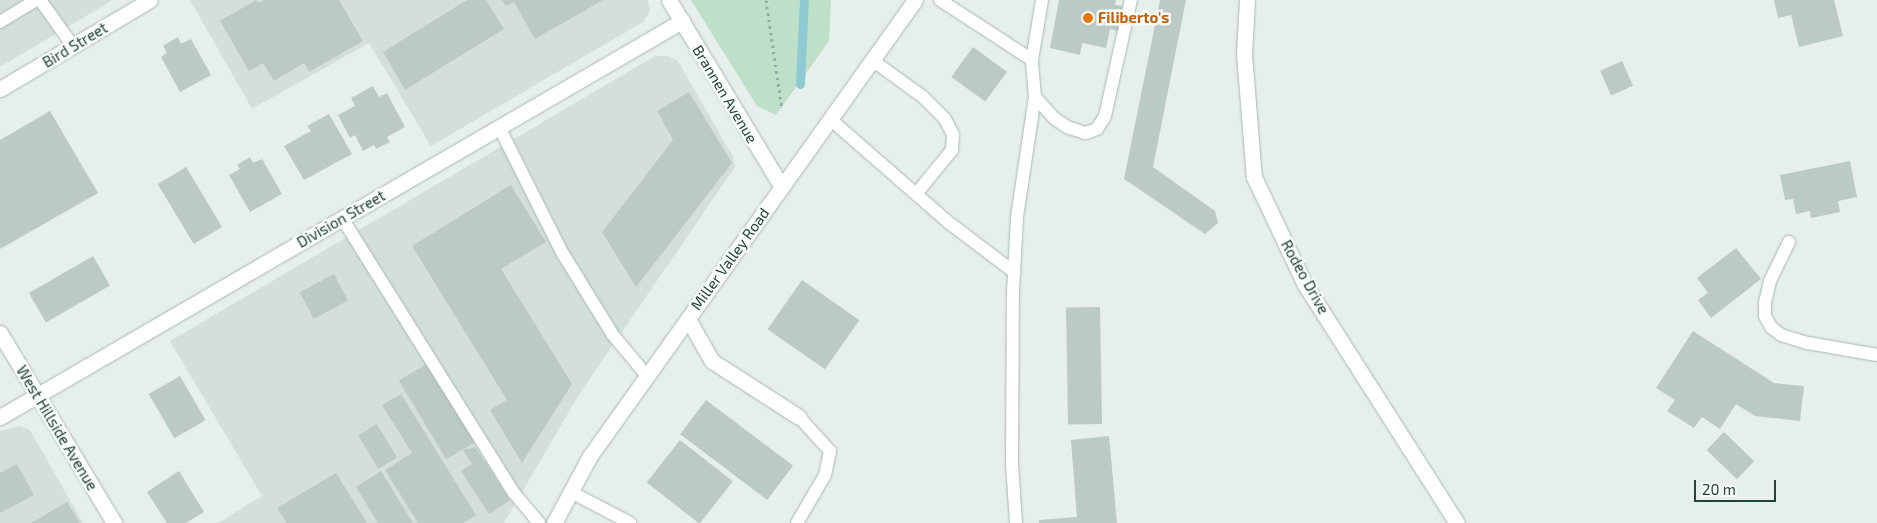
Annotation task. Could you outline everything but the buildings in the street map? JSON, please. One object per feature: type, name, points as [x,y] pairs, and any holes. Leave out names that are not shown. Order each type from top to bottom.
[{"type":"street","name":"Bird Street","points":[[0,89],[150,0]]},
{"type":"street","name":"Brannen Avenue","points":[[669,0],[782,187]]},
{"type":"street","name":"Miller Valley Road","points":[[554,523],[590,456],[915,0]]},
{"type":"street","name":"Rodeo Drive","points":[[1247,0],[1244,54],[1254,177],[1304,283],[1457,523]]},
{"type":"street","name":"Division Street","points":[[0,417],[682,22]]},
{"type":"street","points":[[688,319],[712,361],[799,417]]},
{"type":"street","name":"West Hillside Avenue","points":[[0,332],[114,523]]},
{"type":"lane","points":[[0,22],[36,0]]},
{"type":"lane","points":[[40,0],[73,46]]},
{"type":"lane","points":[[940,0],[1032,60]]},
{"type":"lane","points":[[1016,523],[1012,464],[1014,272],[1017,217],[1035,97],[1032,60],[1042,0]]},
{"type":"lane","points":[[1035,97],[1068,127],[1086,133],[1097,129],[1105,116],[1131,0]]},
{"type":"lane","points":[[872,60],[922,96],[945,120],[953,135],[952,150],[916,194]]},
{"type":"lane","points":[[830,119],[916,194],[1014,272]]},
{"type":"lane","points":[[499,127],[563,254],[613,335],[647,376]]},
{"type":"lane","points":[[342,218],[514,493],[539,523]]},
{"type":"lane","points":[[1789,242],[1770,281],[1765,302],[1765,316],[1771,328],[1781,335],[1808,343],[1877,355]]},
{"type":"lane","points":[[798,523],[826,475],[830,451],[799,417]]},
{"type":"lane","points":[[571,492],[630,523]]},
{"type":"path","points":[[766,0],[782,110]]},
{"type":"shaded area","points":[[0,0],[113,0],[0,67]]},
{"type":"shaded area","points":[[190,0],[648,0],[650,11],[643,22],[431,146],[369,43],[252,109]]},
{"type":"shaded area","points":[[655,56],[668,56],[678,61],[733,157],[735,167],[580,393],[504,523],[218,523],[262,496],[170,341]]},
{"type":"shaded area","points":[[19,426],[30,430],[83,523],[0,523],[0,431]]},
{"type":"green space","points":[[691,0],[831,0],[829,41],[776,115],[757,106]]},
{"type":"waterway","points":[[800,84],[804,0]]},
{"type":"place","name":"Filiberto's","points":[[1088,18]]}]
